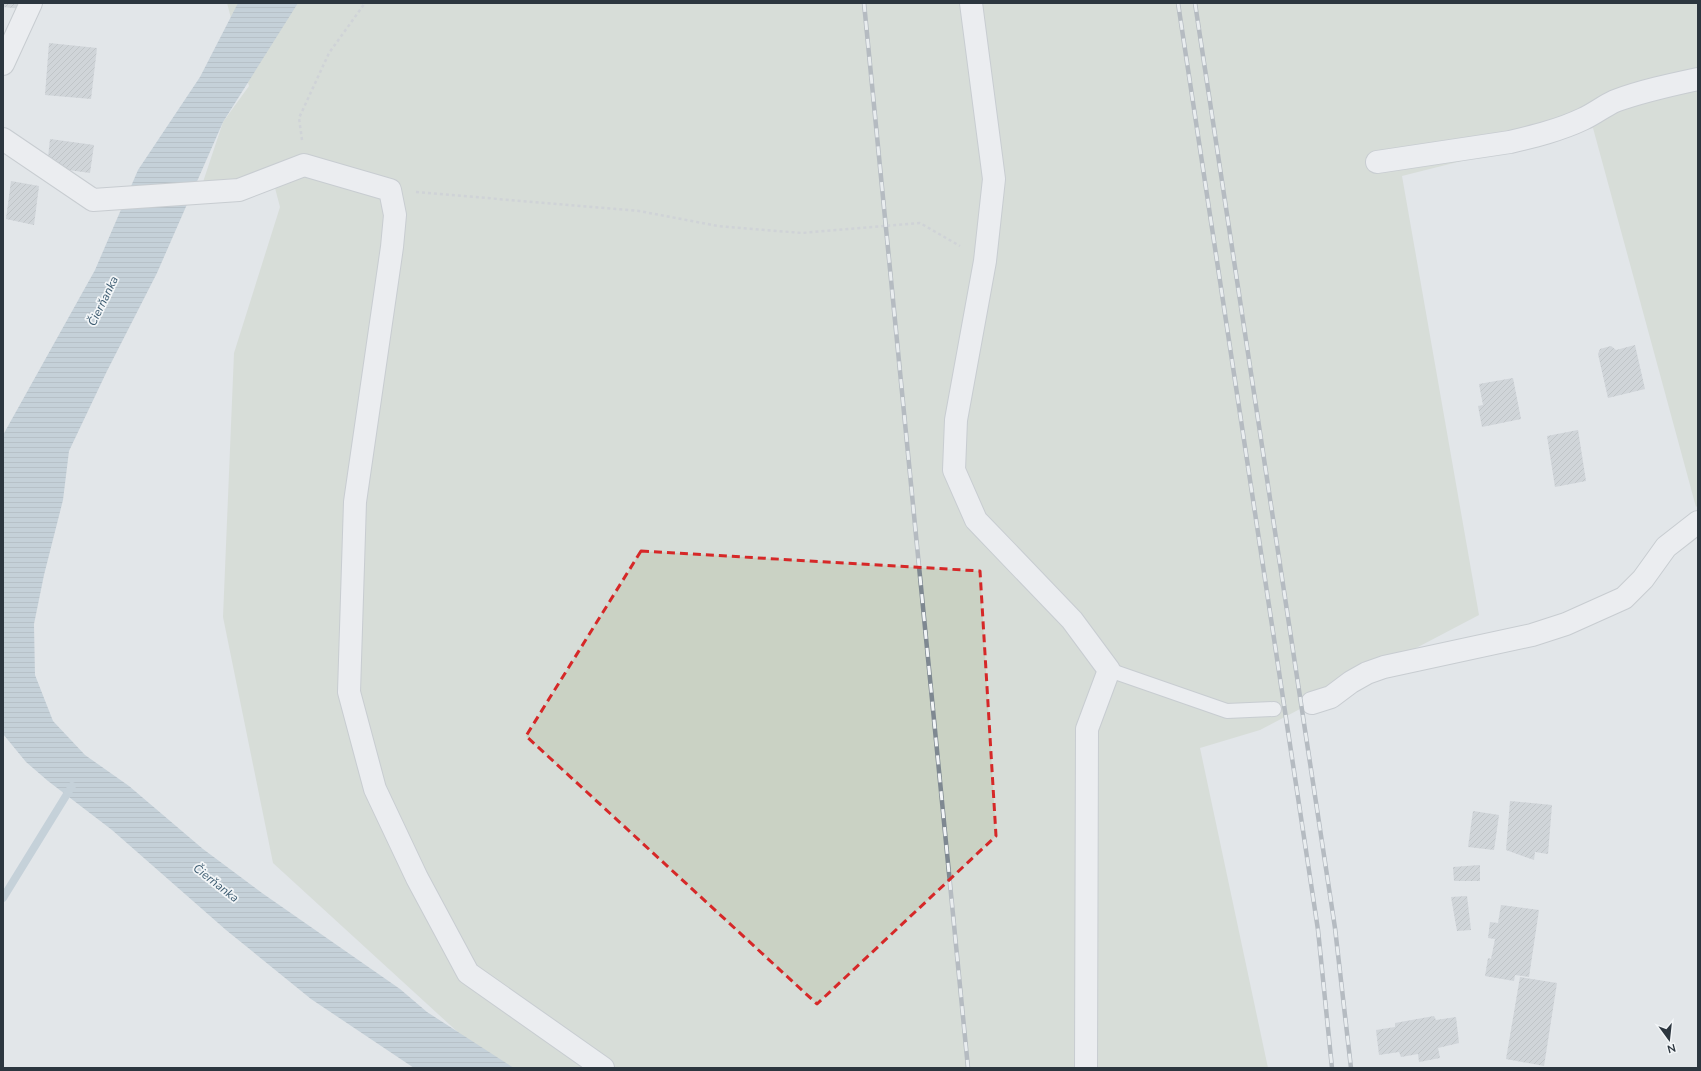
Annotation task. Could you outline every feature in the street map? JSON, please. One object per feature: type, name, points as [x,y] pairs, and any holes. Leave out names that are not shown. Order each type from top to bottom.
[{"type":"street","points":[[3,64],[31,3]]},
{"type":"street","points":[[971,3],[994,179],[985,261],[956,420],[954,470],[976,520],[1072,620],[1109,670],[1087,729],[1086,1068]]},
{"type":"street","points":[[1377,162],[1510,142],[1530,137],[1570,125],[1613,102],[1633,95],[1698,79]]},
{"type":"street","points":[[3,139],[93,200],[239,190],[304,165],[390,190],[395,215],[392,247],[354,502],[349,692],[375,789],[416,878],[468,973],[603,1068]]},
{"type":"street","points":[[1312,703],[1331,697],[1351,682],[1367,673],[1384,667],[1532,635],[1566,624],[1624,598],[1642,579],[1666,548],[1698,522]]},
{"type":"lane","points":[[1109,670],[1227,711],[1274,709]]},
{"type":"path","points":[[304,165],[300,118],[329,53],[365,3]]},
{"type":"path","points":[[390,190],[639,211],[718,226],[802,233],[920,223],[985,261]]},
{"type":"highlighted area","points":[[641,551],[980,571],[996,836],[817,1004],[526,736]]},
{"type":"shaded area","points":[[227,3],[1698,3],[1698,505],[1696,507],[1593,128],[1402,176],[1479,615],[1260,730],[1200,748],[1268,1068],[497,1068],[273,863],[223,617],[234,353],[280,207],[270,169],[237,181],[203,182],[223,122],[249,86]]},
{"type":"water","name":"Čierňanka","points":[[238,3],[298,3],[223,122],[157,273],[107,371],[69,451],[63,500],[44,575],[34,624],[35,675],[53,721],[85,755],[129,786],[203,849],[262,893],[400,989],[427,1012],[514,1068],[414,1068],[311,999],[226,930],[112,830],[48,781],[26,762],[3,734],[3,435],[95,270],[138,170],[200,77]]},
{"type":"building","points":[[3,3],[23,3],[23,9],[3,7]]},
{"type":"building","points":[[49,43],[97,48],[91,99],[45,95]]},
{"type":"building","points":[[50,139],[94,145],[90,173],[47,167]]},
{"type":"building","points":[[11,181],[39,186],[34,225],[6,219]]},
{"type":"building","points":[[1635,345],[1645,389],[1608,398],[1598,354],[1600,349],[1611,346],[1616,350]]},
{"type":"building","points":[[1513,378],[1521,419],[1482,427],[1478,406],[1483,405],[1479,384]]},
{"type":"building","points":[[1578,430],[1586,481],[1555,487],[1547,436]]},
{"type":"building","points":[[1510,801],[1552,805],[1548,854],[1535,852],[1534,860],[1506,850]]},
{"type":"building","points":[[1473,811],[1499,815],[1494,850],[1468,847]]},
{"type":"building","points":[[1480,865],[1480,881],[1454,881],[1453,867]]},
{"type":"building","points":[[1467,896],[1471,930],[1457,931],[1451,897]]},
{"type":"building","points":[[1501,905],[1539,910],[1529,977],[1515,975],[1514,981],[1485,976],[1488,958],[1491,959],[1495,939],[1488,938],[1490,922],[1498,923]]},
{"type":"building","points":[[1520,977],[1557,983],[1544,1066],[1506,1059]]},
{"type":"building","points":[[1434,1016],[1436,1020],[1456,1017],[1459,1043],[1438,1048],[1440,1058],[1419,1062],[1418,1054],[1401,1057],[1399,1052],[1379,1055],[1376,1030],[1395,1027],[1395,1023]]},
{"type":"waterway","points":[[3,898],[72,786]]},
{"type":"railway","points":[[864,3],[968,1068]]},
{"type":"railway","points":[[1178,3],[1318,930],[1332,1068]]},
{"type":"railway","points":[[1195,3],[1335,928],[1351,1068]]}]
